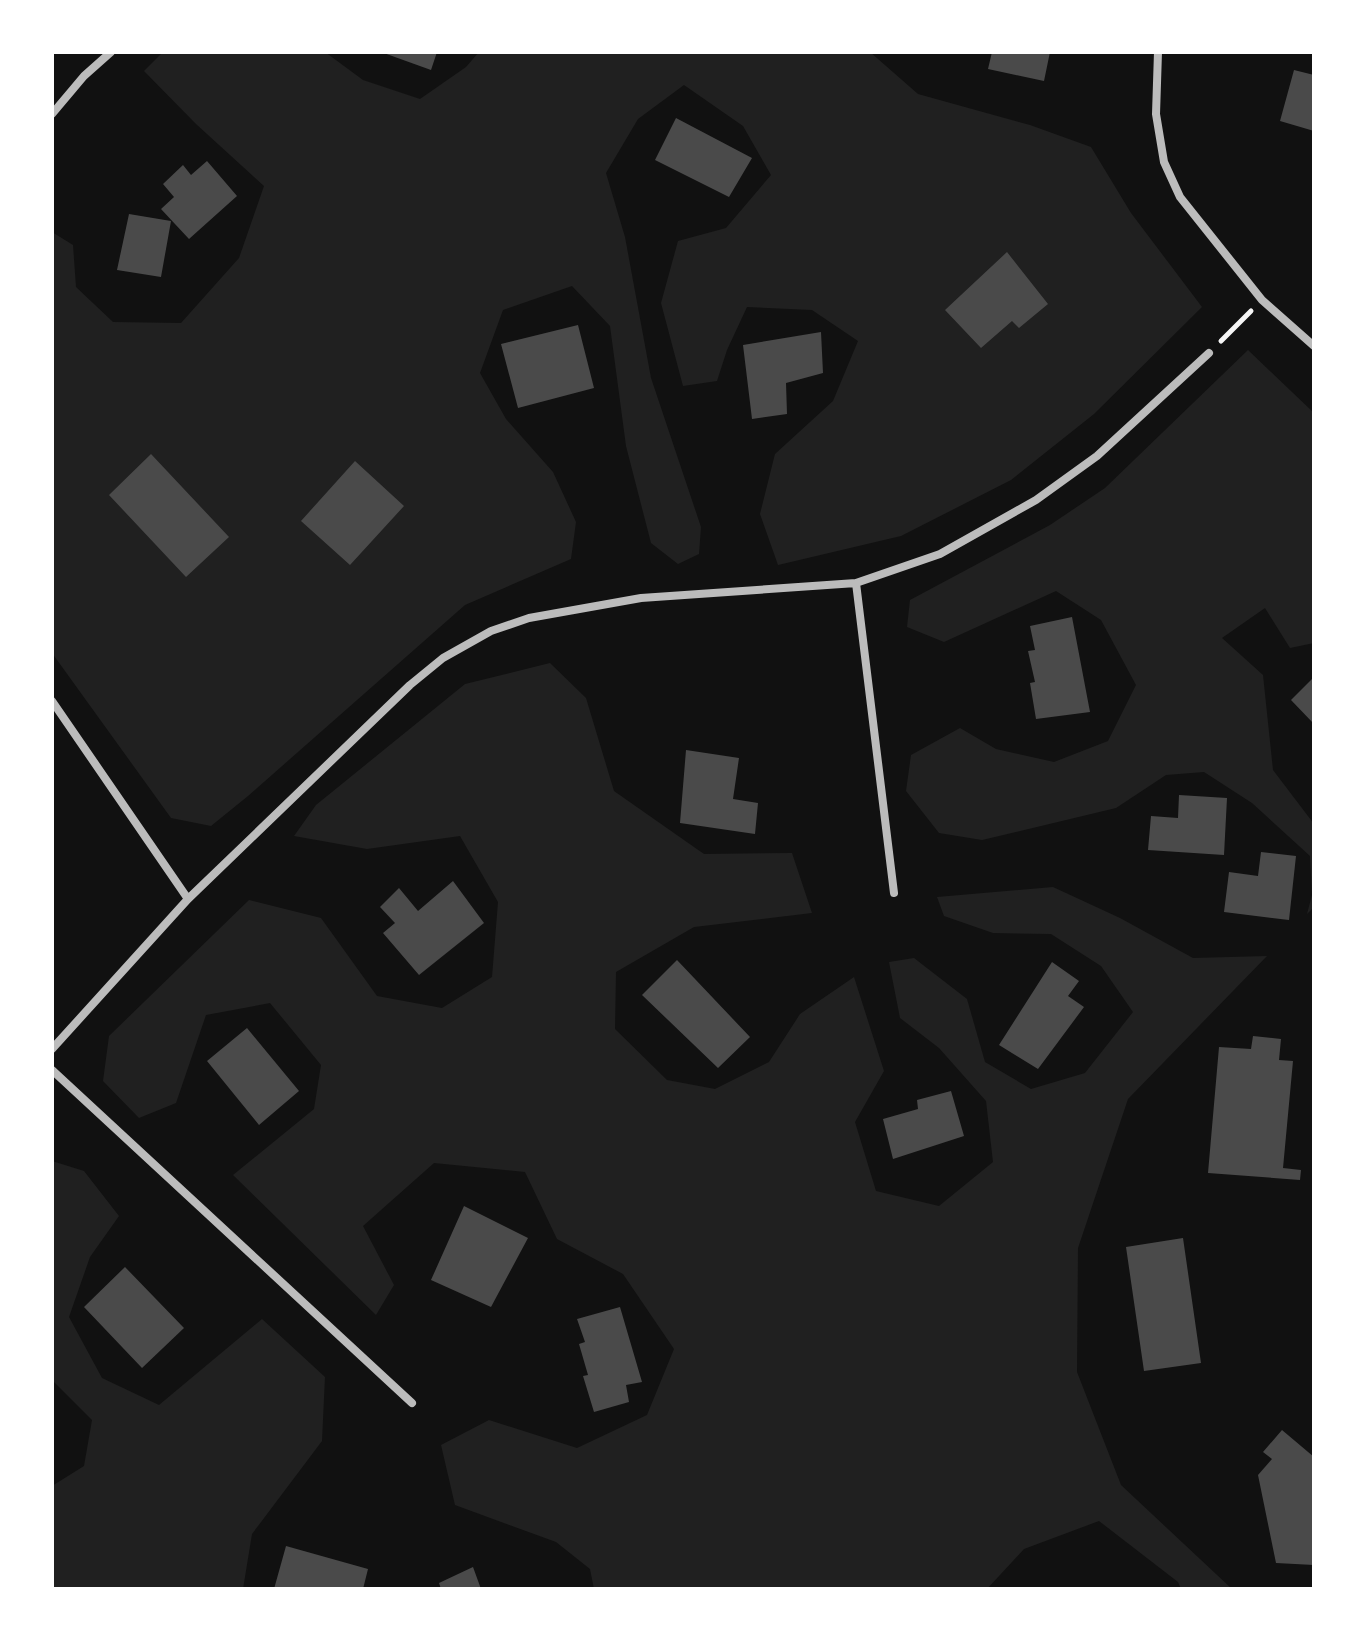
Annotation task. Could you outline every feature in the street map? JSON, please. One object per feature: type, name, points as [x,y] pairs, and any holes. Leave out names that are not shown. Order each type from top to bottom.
[{"type":"street","points":[[52,114],[84,76],[111,52]]},
{"type":"street","points":[[1158,52],[1156,114],[1164,162],[1180,197],[1262,300],[1314,346]]},
{"type":"street","points":[[52,1049],[188,899],[410,685],[443,658],[491,631],[529,618],[641,598],[856,583],[940,554],[1036,500],[1097,456],[1209,353]]},
{"type":"street","points":[[856,583],[894,893]]},
{"type":"street","points":[[52,701],[188,899]]},
{"type":"street","points":[[52,1070],[412,1403]]},
{"type":"path","points":[[1209,353],[1262,300]]},
{"type":"shaded area","points":[[163,52],[325,52],[363,80],[420,99],[466,67],[479,52],[870,52],[918,94],[1030,125],[1091,147],[1131,213],[1202,307],[1094,414],[1011,480],[901,536],[778,565],[760,514],[775,454],[833,401],[858,341],[812,310],[747,307],[717,381],[683,386],[661,303],[678,241],[726,228],[771,175],[743,126],[684,85],[638,119],[606,173],[625,237],[651,378],[701,527],[699,554],[678,564],[651,543],[626,446],[610,326],[572,286],[503,310],[480,373],[506,419],[553,472],[576,522],[571,559],[465,605],[211,826],[171,818],[52,653],[52,232],[73,245],[76,287],[113,322],[181,323],[239,258],[264,186],[144,71]]},
{"type":"shaded area","points":[[1248,350],[1314,413],[1314,643],[1290,648],[1265,608],[1222,638],[1263,675],[1273,770],[1314,824],[1314,907],[1307,914],[1312,895],[1310,856],[1252,803],[1204,772],[1166,775],[1116,808],[982,840],[939,833],[906,791],[911,755],[960,728],[996,749],[1054,762],[1108,741],[1136,685],[1101,620],[1056,591],[944,642],[907,627],[910,600],[1050,525],[1105,488]]},
{"type":"shaded area","points":[[550,663],[586,698],[614,791],[704,854],[792,853],[812,913],[694,927],[616,972],[615,1029],[667,1080],[715,1089],[769,1062],[800,1014],[854,977],[884,1071],[855,1122],[876,1191],[939,1206],[993,1162],[986,1101],[939,1048],[900,1018],[889,962],[914,958],[967,999],[985,1062],[1031,1089],[1085,1073],[1133,1012],[1101,966],[1051,934],[993,933],[944,916],[937,897],[1053,887],[1120,918],[1193,958],[1267,956],[1128,1099],[1078,1248],[1077,1372],[1121,1485],[1232,1589],[1181,1589],[1178,1582],[1099,1521],[1024,1549],[987,1589],[594,1589],[590,1569],[556,1542],[455,1505],[441,1445],[489,1420],[577,1448],[647,1415],[674,1349],[623,1274],[557,1239],[525,1172],[434,1163],[363,1226],[394,1285],[376,1315],[233,1175],[314,1109],[321,1065],[270,1003],[206,1015],[176,1103],[139,1118],[103,1081],[109,1036],[249,900],[321,918],[377,996],[442,1008],[492,977],[498,902],[460,836],[367,849],[294,836],[316,805],[465,684]]},
{"type":"shaded area","points":[[52,1161],[84,1171],[119,1216],[90,1257],[69,1317],[102,1378],[159,1405],[262,1319],[325,1377],[322,1441],[252,1534],[243,1589],[52,1589],[52,1486],[84,1466],[92,1420],[52,1380]]},
{"type":"building","points":[[381,52],[437,52],[431,70]]},
{"type":"building","points":[[992,52],[1050,52],[1044,81],[988,69]]},
{"type":"building","points":[[1294,70],[1314,75],[1314,131],[1280,121]]},
{"type":"building","points":[[676,118],[752,158],[729,197],[655,160]]},
{"type":"building","points":[[207,161],[237,196],[189,239],[161,209],[174,197],[163,184],[183,165],[191,175]]},
{"type":"building","points":[[129,214],[171,221],[161,277],[117,270]]},
{"type":"building","points":[[1007,252],[1048,304],[1019,328],[1012,321],[981,348],[945,310]]},
{"type":"building","points":[[578,325],[594,388],[518,408],[501,344]]},
{"type":"building","points":[[821,332],[823,373],[786,383],[787,414],[752,419],[743,345]]},
{"type":"building","points":[[151,454],[229,537],[186,577],[109,495]]},
{"type":"building","points":[[355,461],[404,506],[350,565],[301,521]]},
{"type":"building","points":[[1072,617],[1090,712],[1036,719],[1030,683],[1035,682],[1028,651],[1035,650],[1030,626]]},
{"type":"building","points":[[1314,677],[1314,724],[1291,700]]},
{"type":"building","points":[[686,750],[739,758],[733,799],[758,803],[755,834],[680,823]]},
{"type":"building","points":[[1179,795],[1227,798],[1224,855],[1148,850],[1151,816],[1178,818]]},
{"type":"building","points":[[1261,852],[1296,856],[1289,920],[1224,912],[1229,872],[1258,876]]},
{"type":"building","points":[[453,881],[484,923],[419,975],[383,933],[395,923],[380,907],[399,888],[418,911]]},
{"type":"building","points":[[677,960],[750,1037],[718,1068],[642,995]]},
{"type":"building","points":[[1052,962],[1079,981],[1068,996],[1084,1007],[1038,1069],[999,1045]]},
{"type":"building","points":[[247,1028],[299,1091],[259,1125],[207,1061]]},
{"type":"building","points":[[1253,1036],[1281,1039],[1279,1060],[1293,1061],[1283,1168],[1301,1170],[1300,1180],[1208,1173],[1219,1047],[1251,1049]]},
{"type":"building","points":[[951,1091],[964,1136],[893,1159],[883,1119],[918,1109],[917,1100]]},
{"type":"building","points":[[464,1206],[528,1238],[491,1307],[431,1280]]},
{"type":"building","points":[[1183,1238],[1201,1363],[1144,1371],[1126,1247]]},
{"type":"building","points":[[125,1267],[184,1328],[142,1368],[84,1307]]},
{"type":"building","points":[[620,1307],[642,1382],[626,1385],[629,1402],[594,1412],[583,1376],[588,1375],[579,1344],[585,1342],[577,1319]]},
{"type":"building","points":[[1282,1430],[1314,1457],[1314,1565],[1276,1563],[1258,1475],[1272,1459],[1263,1452]]},
{"type":"building","points":[[286,1546],[368,1569],[363,1589],[274,1589]]},
{"type":"building","points":[[473,1567],[481,1589],[441,1589],[439,1583]]}]
